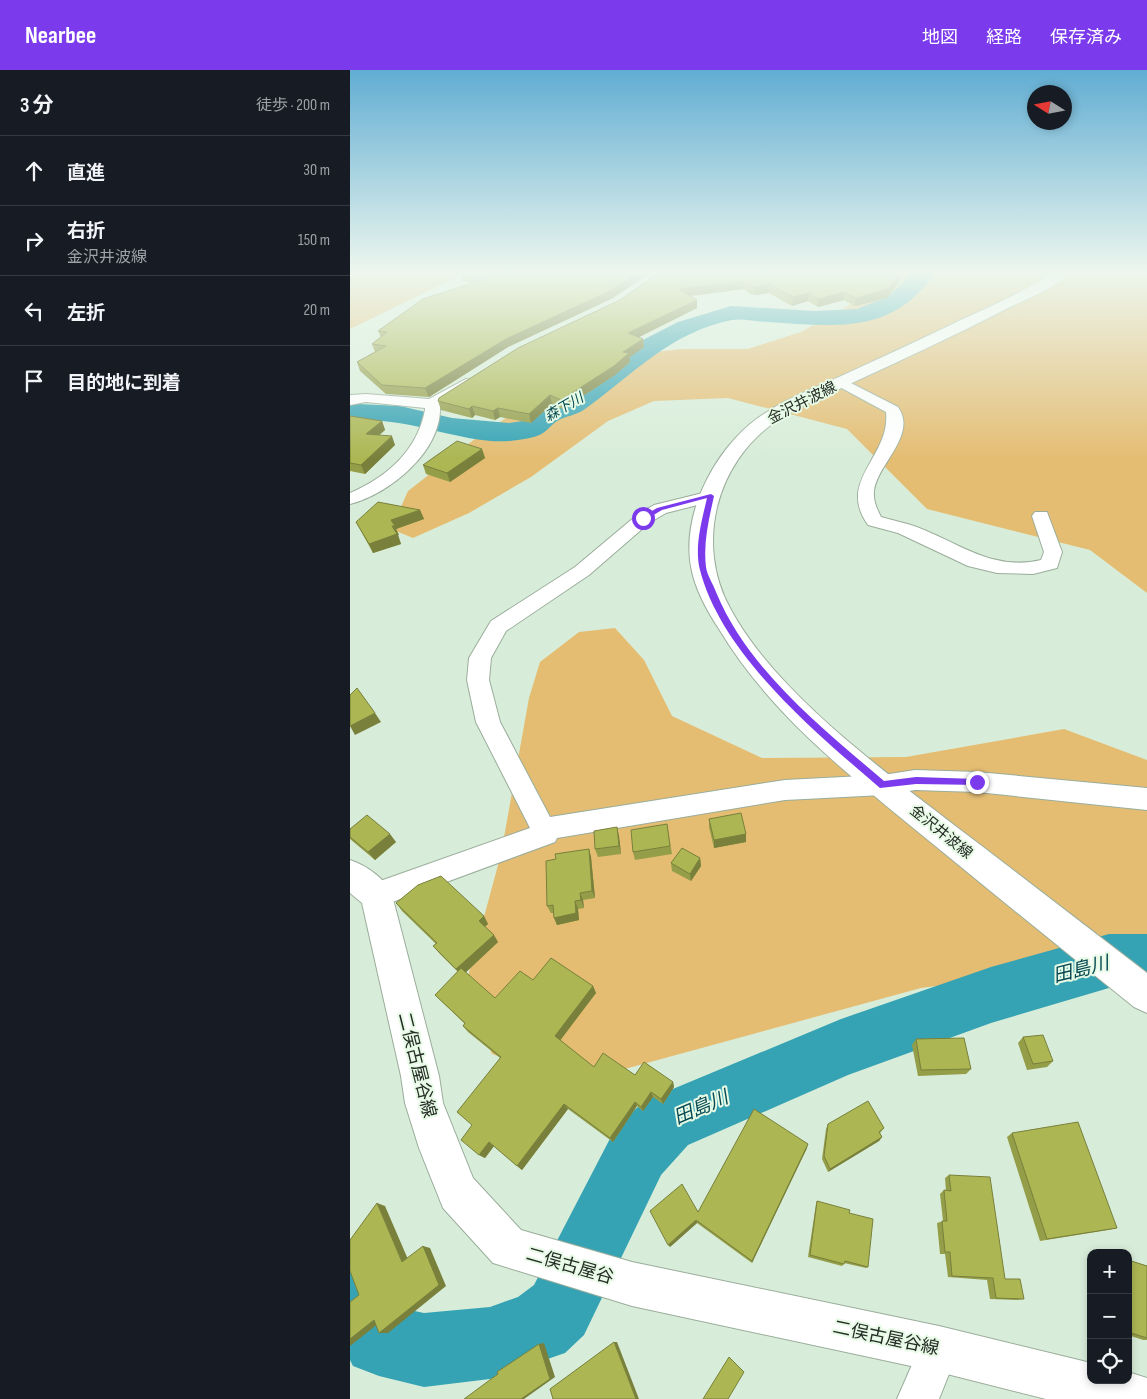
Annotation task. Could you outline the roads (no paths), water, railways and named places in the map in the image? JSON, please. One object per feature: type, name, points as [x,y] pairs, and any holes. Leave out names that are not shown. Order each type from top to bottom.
[{"type":"main road","name":"金沢井波線","points":[[945,334],[794,404],[757,427],[741,442],[724,463],[711,496],[703,531],[703,569],[722,615],[740,642],[774,684],[824,734],[883,785],[1147,995]]},
{"type":"main road","name":"二俣古屋谷線","points":[[363,884],[420,1076],[424,1103],[439,1148],[458,1192],[508,1248]]},
{"type":"main road","name":"二俣古屋谷","points":[[508,1248],[632,1284]]},
{"type":"main road","name":"二俣古屋谷線","points":[[632,1284],[939,1349],[1140,1399]]},
{"type":"street","points":[[350,498],[362,495],[411,460],[426,432],[433,407],[481,373]]},
{"type":"street","points":[[841,382],[893,410],[896,420],[894,439],[867,479],[865,509],[874,521],[905,529],[975,562],[998,567],[1033,568],[1050,564],[1053,552],[1041,516]]},
{"type":"street","points":[[350,400],[366,398],[433,407]]},
{"type":"street","points":[[363,884],[546,834],[488,722],[478,680],[480,658],[498,626],[582,571],[643,518],[660,509],[711,496]]},
{"type":"street","points":[[543,829],[785,790],[883,785],[916,780],[977,782],[1147,799]]},
{"type":"street","points":[[918,1399],[939,1349]]},
{"type":"waterway","name":"森下川","points":[[350,414],[358,412],[400,415],[452,427],[509,432],[532,428],[546,415],[573,405],[644,349],[673,334]]},
{"type":"waterway","name":"田島川","points":[[350,1292],[379,1340],[424,1350],[490,1343],[539,1327],[559,1310],[638,1152],[666,1123],[841,1048],[991,995],[1109,961],[1147,960]]}]
